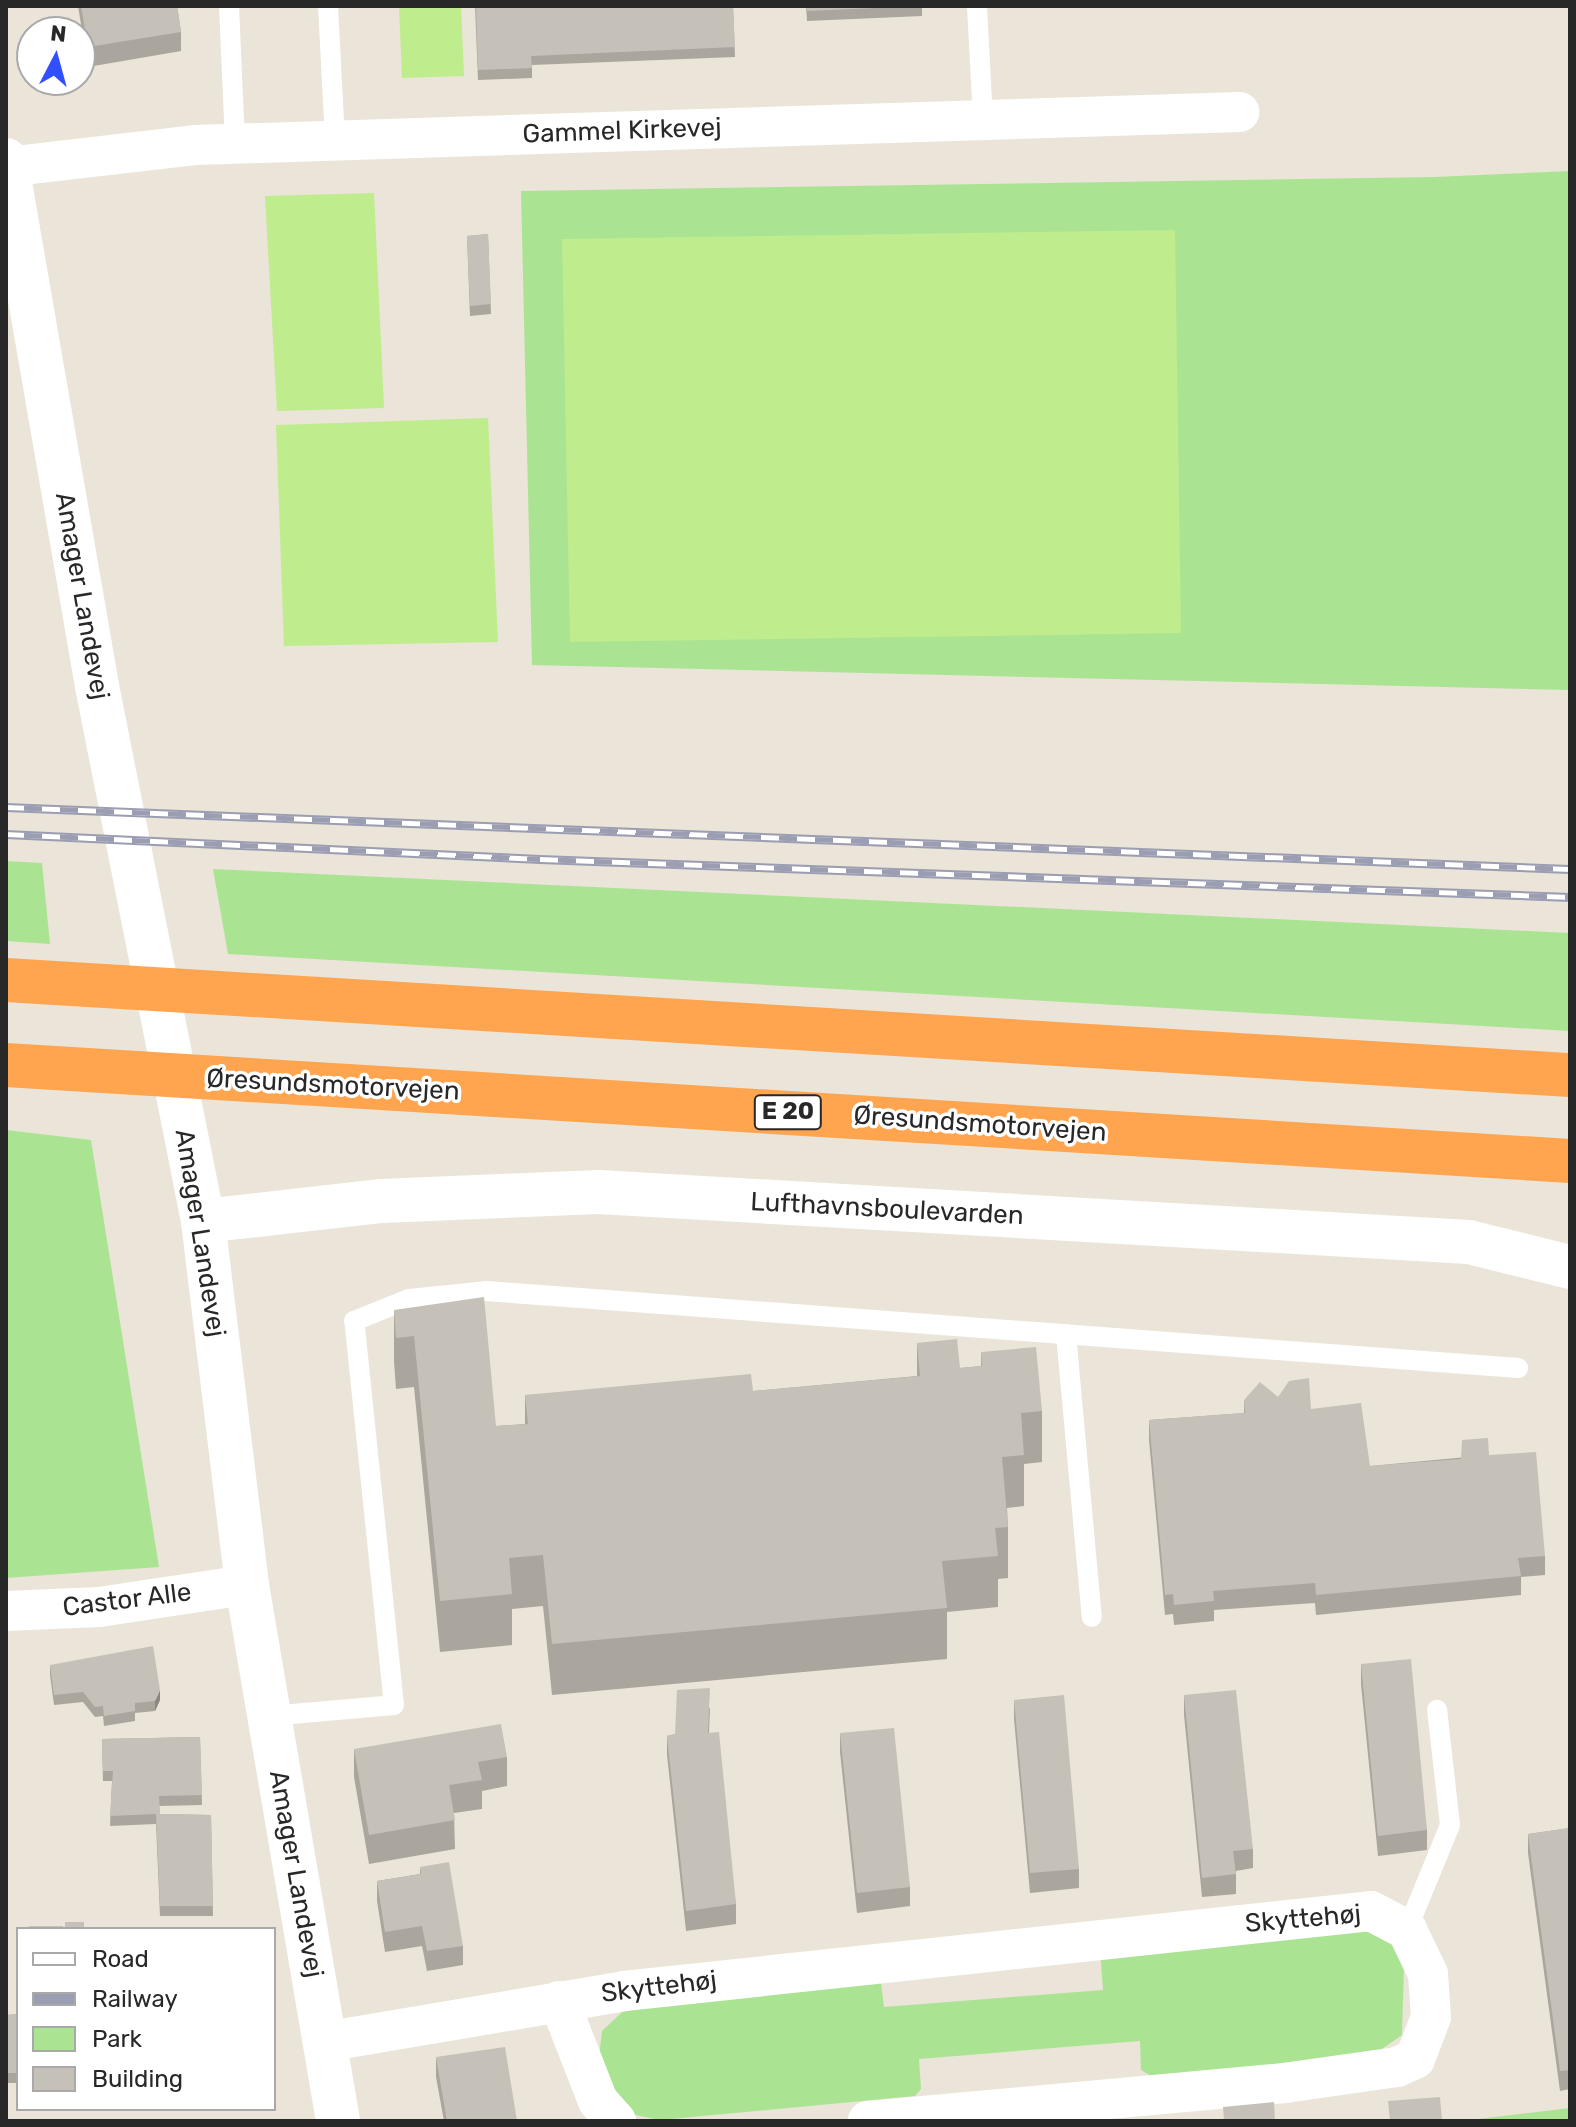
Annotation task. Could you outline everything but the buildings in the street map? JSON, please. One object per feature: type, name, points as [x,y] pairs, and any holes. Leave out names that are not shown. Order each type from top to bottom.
[{"type":"highway","points":[[6,980],[1570,1075]]},
{"type":"highway","name":"Øresundsmotorvejen","points":[[6,1065],[1570,1161]]},
{"type":"street","name":"Gammel Kirkevej","points":[[6,165],[235,144],[1239,112]]},
{"type":"street","name":"Amager Landevej","points":[[6,165],[97,686],[203,1221],[247,1585],[338,2121]]},
{"type":"street","name":"Lufthavnsboulevarden","points":[[203,1221],[382,1201],[599,1192],[1469,1242],[1570,1267]]},
{"type":"street","name":"Castor Alle","points":[[6,1611],[99,1607],[247,1585]]},
{"type":"street","name":"Skyttehøj","points":[[324,2042],[559,2001],[743,1976],[1371,1911],[1407,1930]]},
{"type":"street","points":[[868,2121],[1285,2083],[1397,2067],[1415,2059],[1431,2017],[1428,1974],[1407,1930]]},
{"type":"street","name":"Skyttehøj","points":[[559,2001],[598,2101],[616,2121]]},
{"type":"lane","points":[[229,6],[235,144]]},
{"type":"lane","points":[[328,6],[335,141]]},
{"type":"lane","points":[[977,6],[983,120]]},
{"type":"lane","points":[[269,1716],[394,1705],[354,1321],[409,1299],[486,1291],[1518,1368]]},
{"type":"lane","points":[[1066,1334],[1092,1617]]},
{"type":"lane","points":[[1407,1930],[1450,1825],[1437,1710]]},
{"type":"green space","points":[[399,6],[461,6],[464,76],[402,78]]},
{"type":"green space","points":[[1570,171],[1570,690],[532,665],[521,191],[1434,177]]},
{"type":"green space","points":[[374,193],[384,408],[277,411],[265,196]]},
{"type":"green space","points":[[1175,230],[1181,633],[570,642],[562,239]]},
{"type":"green space","points":[[488,418],[498,642],[284,646],[276,425]]},
{"type":"green space","points":[[6,861],[42,863],[50,944],[6,941]]},
{"type":"green space","points":[[213,869],[1570,933],[1570,1031],[228,954]]},
{"type":"green space","points":[[6,1130],[91,1140],[159,1567],[6,1578]]},
{"type":"green space","points":[[1321,1928],[1375,1932],[1394,1944],[1404,1966],[1402,2035],[1372,2056],[1151,2076],[1141,2070],[1140,2041],[919,2059],[921,2089],[915,2096],[660,2120],[635,2115],[618,2104],[599,2057],[602,2031],[635,2000],[880,1974],[884,2007],[1103,1990],[1100,1950]]},
{"type":"green space","points":[[1570,2108],[1570,2121],[1478,2119]]},
{"type":"railway","points":[[6,807],[1570,869]]},
{"type":"railway","points":[[6,834],[540,859],[1570,897]]}]
